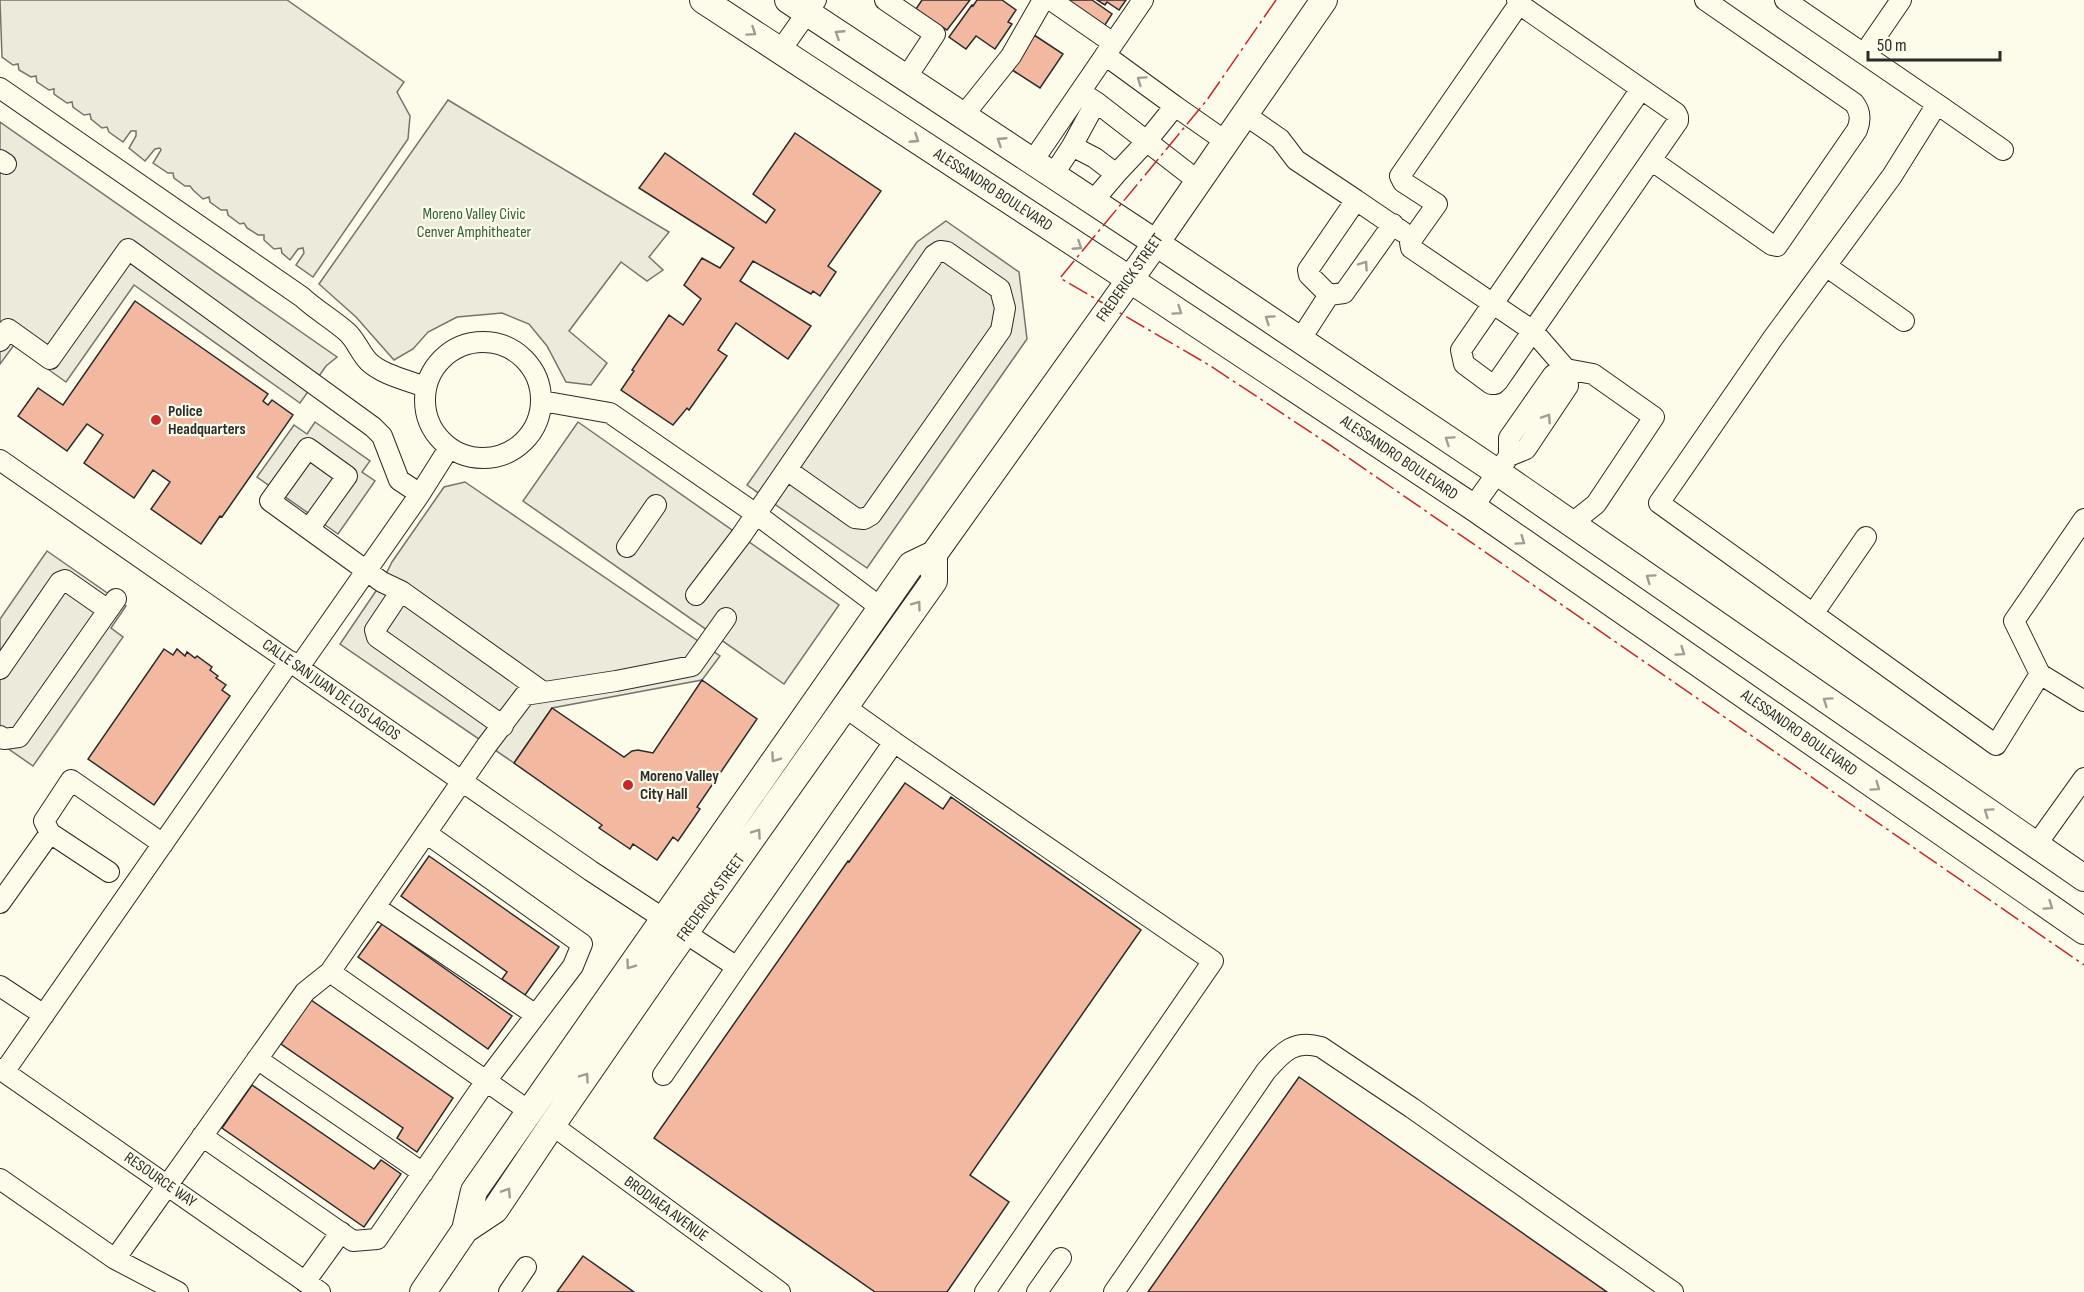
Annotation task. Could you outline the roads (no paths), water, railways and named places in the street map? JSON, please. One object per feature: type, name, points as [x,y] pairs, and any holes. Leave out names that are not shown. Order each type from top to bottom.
[{"type":"main road","name":"ALESSANDRO BOULEVARD","points":[[703,0],[1473,507],[2084,931]]},
{"type":"main road","name":"FREDERICK STREET","points":[[423,1292],[465,1230],[474,1191],[880,607],[911,565],[934,554],[1156,243],[1323,0]]},
{"type":"main road","points":[[804,4],[906,78],[1300,340],[1503,464],[1571,524],[2084,878]]},
{"type":"main road","name":"FREDERICK STREET","points":[[465,1230],[495,1210],[686,932],[934,581],[934,554]]},
{"type":"main road","points":[[800,773],[797,762],[803,746],[883,627],[880,607]]},
{"type":"street","points":[[885,0],[935,34],[906,78]]},
{"type":"street","points":[[963,116],[1011,56],[1044,0]]},
{"type":"street","points":[[1051,0],[1175,106],[1225,141]]},
{"type":"street","points":[[1043,168],[1072,146],[1088,97],[1109,49],[1143,0]]},
{"type":"street","points":[[1651,160],[1772,245],[1777,246],[1857,130],[1860,121],[1859,109],[1854,103],[1705,0]]},
{"type":"street","points":[[1785,0],[2003,150]]},
{"type":"street","points":[[1864,54],[1901,0]]},
{"type":"street","points":[[1566,369],[1533,331],[1492,304],[1411,248],[1410,242],[1437,204],[1403,182],[1400,176],[1518,2],[1641,89],[1678,117],[1678,121],[1533,331],[1495,384],[1491,384],[1464,364],[1461,350],[1492,304],[1641,89]]},
{"type":"street","points":[[780,51],[804,4]]},
{"type":"street","points":[[0,88],[302,297],[348,333],[371,364],[425,387]]},
{"type":"street","points":[[1088,97],[1198,181]]},
{"type":"street","points":[[1043,168],[1088,97]]},
{"type":"street","points":[[1937,104],[1892,176],[1766,348],[1659,503],[1996,745],[2040,674]]},
{"type":"street","points":[[1093,201],[1175,106]]},
{"type":"street","points":[[1244,114],[1280,140],[1296,160],[1413,239]]},
{"type":"street","points":[[1072,146],[1095,158],[1116,174]]},
{"type":"street","points":[[1329,295],[1309,275],[1308,270],[1356,200]]},
{"type":"street","points":[[1300,340],[1329,295],[1344,293],[1393,224]]},
{"type":"street","points":[[0,341],[8,329],[50,359],[128,249],[373,427],[382,436],[399,480],[420,494]]},
{"type":"street","points":[[696,596],[787,470],[934,255],[940,251],[947,252],[1000,289],[1005,308],[1000,330],[871,515],[864,519],[855,518],[787,470]]},
{"type":"street","points":[[1826,266],[1904,321]]},
{"type":"street","points":[[472,342],[495,342],[517,352],[532,368],[541,390],[542,401],[541,413],[531,434],[515,450],[493,458],[470,457],[449,448],[433,431],[425,410],[425,387],[434,366],[451,350],[472,342]]},
{"type":"street","points":[[1473,507],[1503,464],[1509,438],[1553,375],[1566,369],[1593,374],[1654,417],[1596,504],[1571,524]]},
{"type":"street","points":[[542,401],[610,413],[756,514],[880,607]]},
{"type":"street","points":[[2,1070],[44,1015],[163,844],[366,570],[420,494],[449,448]]},
{"type":"street","name":"CALLE SAN JUAN DE LOS LAGOS","points":[[0,460],[591,872],[737,967]]},
{"type":"street","points":[[627,547],[656,505]]},
{"type":"street","points":[[2084,519],[2014,621],[2040,674],[2084,701]]},
{"type":"street","points":[[309,530],[382,582],[401,591],[543,692]]},
{"type":"street","points":[[1813,614],[1866,537]]},
{"type":"street","points":[[0,669],[60,582],[65,580],[112,604],[19,737],[4,739],[0,736]]},
{"type":"street","points":[[401,591],[375,630],[377,637],[503,726]]},
{"type":"street","points":[[115,1259],[305,993],[330,972],[487,745],[525,695],[692,666],[726,618]]},
{"type":"street","points":[[845,707],[1213,961],[985,1292]]},
{"type":"street","points":[[663,1075],[894,742]]},
{"type":"street","points":[[2036,845],[2084,778]]},
{"type":"street","points":[[109,872],[50,833],[44,821],[71,780],[163,844]]},
{"type":"street","points":[[0,903],[50,833]]},
{"type":"street","points":[[202,1136],[353,1241],[377,1239],[486,1081],[573,966],[582,944],[426,833]]},
{"type":"street","points":[[375,907],[536,1015]]},
{"type":"street","points":[[330,972],[529,1111]]},
{"type":"street","points":[[0,986],[44,1015]]},
{"type":"street","points":[[1114,1292],[1266,1071],[1281,1053],[1296,1045],[1308,1043],[1328,1051],[1412,1108],[1673,1292]]},
{"type":"street","points":[[257,1059],[423,1173]]},
{"type":"street","name":"RESOURCE WAY","points":[[2,1070],[313,1287]]},
{"type":"street","name":"BRODIAEA AVENUE","points":[[552,1125],[773,1290]]},
{"type":"street","points":[[0,1179],[115,1259],[178,1292]]},
{"type":"street","points":[[313,1287],[340,1232]]},
{"type":"street","points":[[1037,1292],[1061,1257]]},
{"type":"street","points":[[509,1292],[526,1267]]},
{"type":"place","name":"Police Headquarters","points":[[156,420]]},
{"type":"place","name":"Moreno Valley City Hall","points":[[628,785]]},
{"type":"park label","name":"Moreno Valley Civic Cenver Amphitheater","points":[[474,223]]}]
